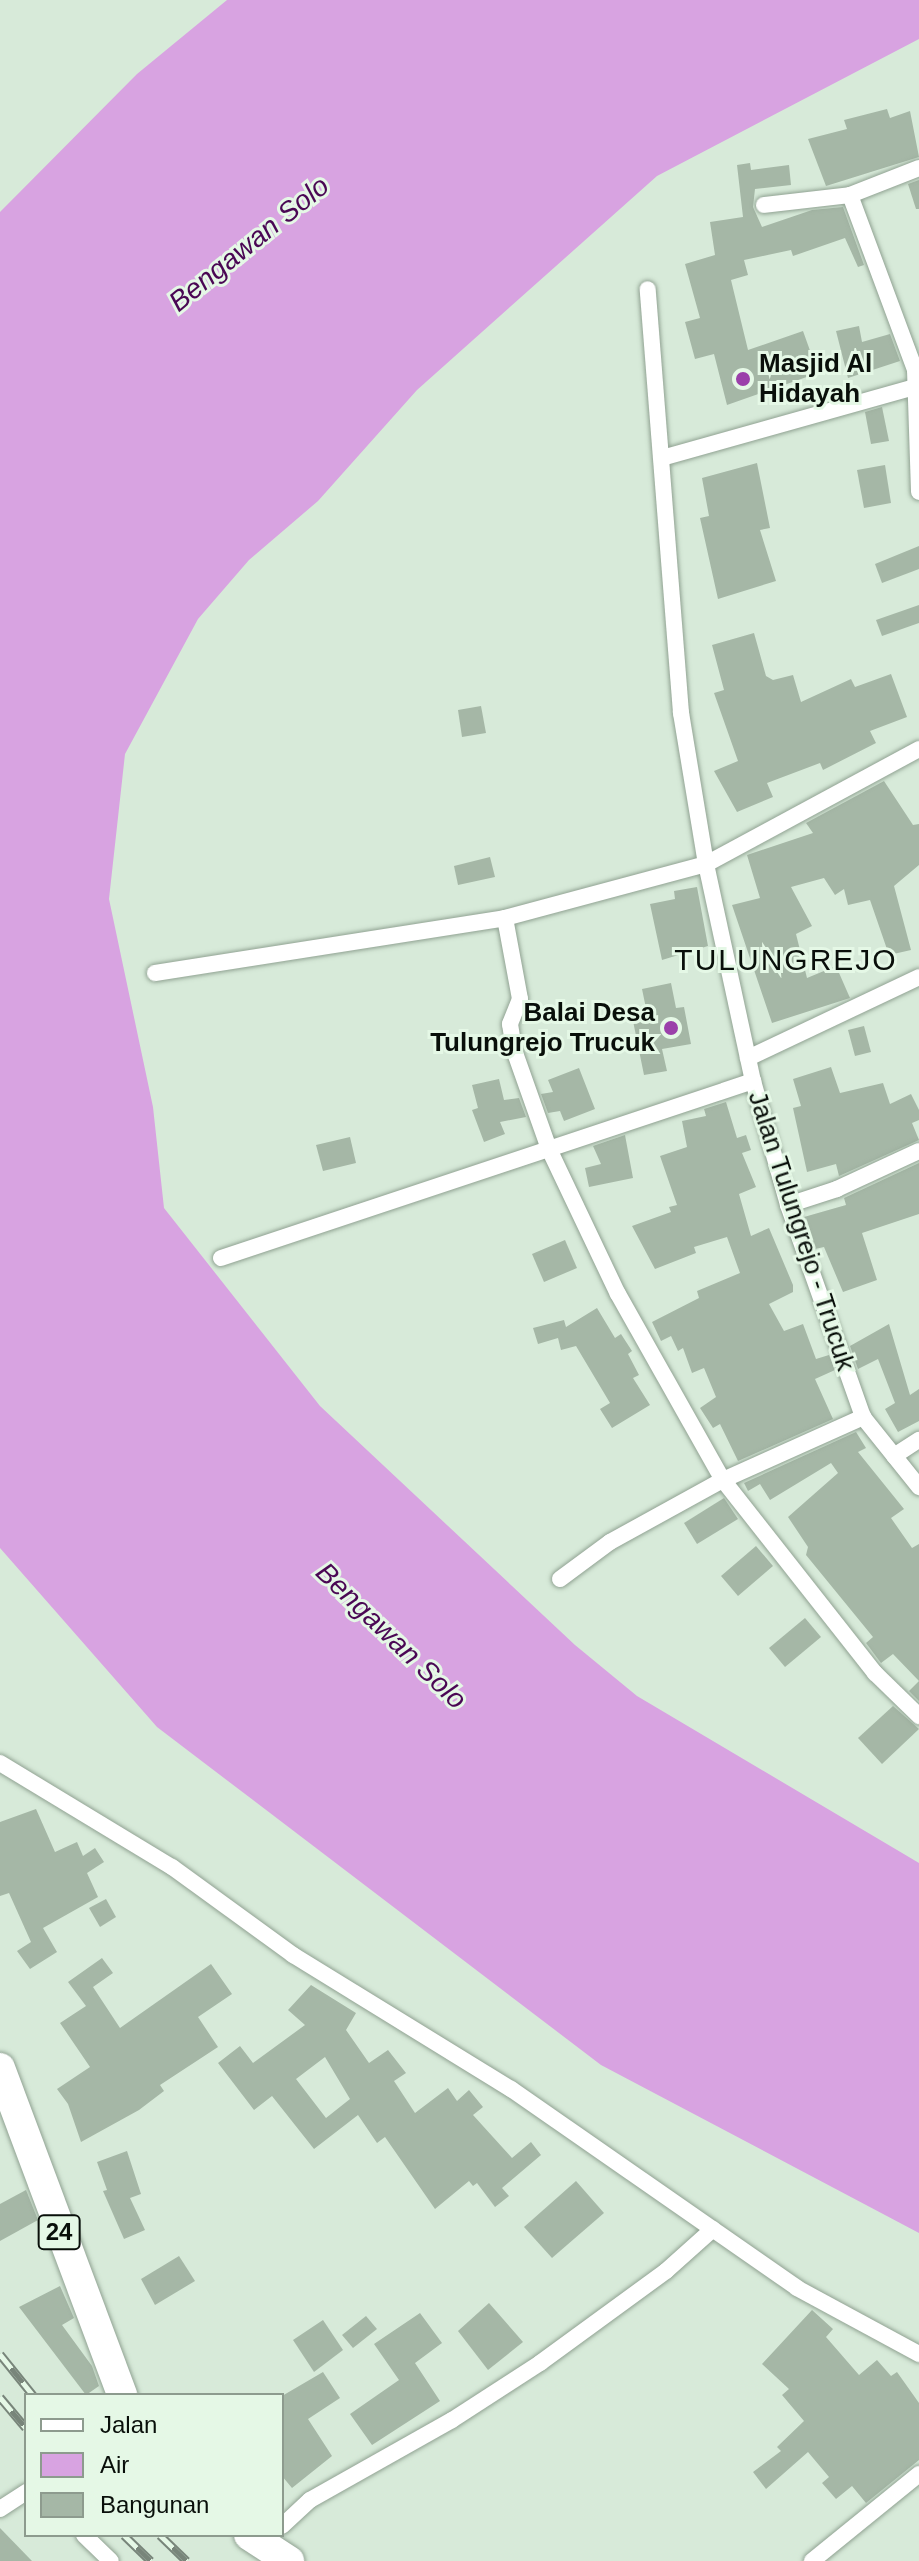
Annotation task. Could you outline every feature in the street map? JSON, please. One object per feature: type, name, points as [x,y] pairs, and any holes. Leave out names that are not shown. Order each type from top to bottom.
[{"type":"highway","name":"24","points":[[0,2068],[121,2393]]},
{"type":"highway","points":[[263,2540],[289,2561]]},
{"type":"street","points":[[764,205],[850,195],[919,168]]},
{"type":"street","points":[[850,195],[917,375],[915,477],[919,492]]},
{"type":"street","name":"Jalan Tulungrejo - Trucuk","points":[[648,289],[681,713],[706,864],[753,1081],[788,1205],[863,1417],[919,1487]]},
{"type":"street","points":[[662,458],[917,375]]},
{"type":"street","points":[[155,973],[505,918],[706,864],[919,749]]},
{"type":"street","points":[[505,918],[520,999],[511,1036],[549,1149],[618,1294],[723,1480],[875,1673],[919,1716]]},
{"type":"street","points":[[748,1058],[919,977]]},
{"type":"street","points":[[221,1258],[753,1081]]},
{"type":"street","points":[[788,1205],[837,1189],[919,1151]]},
{"type":"street","points":[[560,1579],[610,1542],[723,1480],[863,1417]]},
{"type":"street","points":[[894,1456],[919,1440]]},
{"type":"street","points":[[0,1763],[172,1867],[293,1955],[511,2089],[797,2288],[919,2354]]},
{"type":"street","points":[[284,2522],[310,2500],[452,2420],[540,2363],[666,2271],[713,2229]]},
{"type":"street","points":[[812,2561],[919,2474]]},
{"type":"street","points":[[0,2509],[24,2493]]},
{"type":"street","points":[[86,2537],[111,2561]]},
{"type":"water","name":"Bengawan Solo","points":[[227,0],[919,0],[919,39],[657,176],[417,390],[318,501],[249,560],[198,619],[125,754],[109,899],[153,1107],[164,1208],[320,1406],[575,1645],[637,1696],[919,1863],[919,2233],[601,2065],[157,1727],[0,1548],[0,212],[137,74]]},
{"type":"building","points":[[887,109],[890,118],[910,111],[919,157],[826,186],[808,139],[847,129],[844,120]]},
{"type":"building","points":[[750,163],[751,170],[789,165],[791,185],[755,189],[753,207],[762,227],[812,210],[843,207],[864,265],[858,267],[845,238],[793,256],[791,250],[744,260],[748,275],[731,280],[748,350],[803,331],[818,373],[727,405],[714,354],[695,359],[685,322],[700,318],[685,264],[715,255],[710,222],[743,217],[737,165]]},
{"type":"building","points":[[919,180],[919,209],[916,209],[908,184]]},
{"type":"building","points":[[859,326],[862,342],[890,334],[900,361],[848,378],[836,331]]},
{"type":"building","points":[[882,407],[889,441],[871,444],[865,412]]},
{"type":"building","points":[[757,463],[770,528],[760,530],[776,581],[718,599],[700,518],[709,516],[702,478]]},
{"type":"building","points":[[885,465],[891,503],[864,508],[857,470]]},
{"type":"building","points":[[919,546],[919,569],[882,583],[875,564]]},
{"type":"building","points":[[919,605],[919,623],[882,636],[876,620]]},
{"type":"building","points":[[754,633],[766,676],[773,680],[793,675],[801,702],[851,679],[855,687],[891,674],[907,717],[870,731],[876,743],[823,770],[820,763],[767,783],[773,797],[737,812],[714,771],[738,761],[714,693],[724,690],[712,645]]},
{"type":"building","points":[[481,706],[486,733],[462,737],[458,710]]},
{"type":"building","points":[[884,781],[913,825],[919,824],[919,865],[894,886],[911,950],[889,955],[870,900],[848,905],[844,889],[835,895],[824,878],[791,887],[812,926],[796,934],[807,978],[836,966],[850,998],[772,1023],[732,905],[760,898],[747,855],[813,833],[806,823]]},
{"type":"building","points":[[490,857],[495,877],[458,885],[454,866]]},
{"type":"building","points":[[697,887],[708,946],[662,960],[650,904],[675,899],[674,891]]},
{"type":"building","points":[[671,983],[676,1008],[684,1007],[691,1044],[662,1049],[667,1071],[644,1075],[633,1021],[648,1018],[642,989]]},
{"type":"building","points":[[864,1026],[871,1052],[855,1056],[848,1030]]},
{"type":"building","points":[[831,1067],[840,1093],[883,1083],[890,1104],[911,1094],[919,1110],[919,1120],[912,1123],[919,1140],[839,1176],[836,1164],[807,1172],[793,1108],[801,1106],[793,1079]]},
{"type":"building","points":[[579,1068],[595,1109],[564,1121],[560,1111],[548,1113],[541,1094],[553,1092],[548,1080]]},
{"type":"building","points":[[499,1079],[504,1100],[519,1098],[526,1117],[500,1122],[505,1134],[484,1142],[472,1110],[478,1108],[472,1085]]},
{"type":"building","points":[[726,1102],[737,1138],[746,1135],[751,1150],[742,1153],[756,1187],[739,1194],[751,1236],[769,1228],[793,1285],[793,1292],[769,1304],[784,1331],[803,1324],[816,1359],[829,1355],[835,1370],[815,1379],[833,1419],[738,1461],[720,1424],[713,1428],[700,1408],[716,1397],[704,1368],[692,1373],[683,1348],[678,1351],[671,1336],[661,1341],[652,1322],[699,1298],[697,1291],[740,1273],[727,1237],[694,1247],[696,1253],[655,1269],[632,1226],[671,1212],[669,1207],[677,1205],[660,1156],[687,1147],[682,1121],[706,1116],[704,1109]]},
{"type":"building","points":[[625,1135],[633,1178],[589,1187],[585,1168],[601,1164],[593,1146]]},
{"type":"building","points":[[350,1137],[356,1163],[323,1171],[316,1145]]},
{"type":"building","points":[[919,1163],[919,1214],[862,1233],[877,1280],[843,1292],[824,1247],[815,1249],[804,1217],[846,1205],[844,1198]]},
{"type":"building","points":[[565,1240],[577,1268],[544,1282],[532,1254]]},
{"type":"building","points":[[597,1308],[615,1338],[621,1334],[632,1351],[628,1354],[639,1375],[633,1378],[650,1405],[612,1428],[600,1409],[610,1403],[576,1346],[561,1350],[558,1338],[538,1344],[533,1328],[564,1320],[566,1327]]},
{"type":"building","points":[[889,1324],[910,1395],[919,1389],[919,1421],[898,1432],[885,1409],[895,1403],[878,1359],[858,1369],[850,1346]]},
{"type":"building","points":[[856,1432],[866,1448],[858,1452],[904,1509],[891,1518],[912,1548],[919,1544],[919,1681],[893,1654],[881,1663],[866,1643],[873,1637],[806,1555],[808,1547],[788,1517],[838,1473],[831,1463],[770,1500],[760,1484],[748,1491],[744,1483]]},
{"type":"building","points":[[724,1498],[738,1519],[697,1544],[684,1523]]},
{"type":"building","points":[[756,1546],[773,1566],[738,1596],[721,1576]]},
{"type":"building","points":[[805,1618],[821,1637],[785,1667],[769,1648]]},
{"type":"building","points":[[919,1681],[919,1701],[909,1691]]},
{"type":"building","points":[[893,1706],[919,1729],[882,1764],[858,1738]]},
{"type":"building","points":[[36,1809],[55,1852],[77,1842],[83,1856],[95,1848],[104,1862],[87,1873],[98,1897],[43,1928],[57,1952],[30,1969],[17,1951],[31,1942],[9,1893],[0,1896],[0,1822]]},
{"type":"building","points":[[106,1899],[116,1917],[100,1927],[89,1908]]},
{"type":"building","points":[[102,1958],[113,1973],[93,1987],[120,2028],[211,1964],[232,1994],[198,2017],[218,2047],[160,2085],[164,2091],[139,2110],[81,2142],[68,2104],[57,2089],[90,2067],[60,2023],[86,2006],[68,1982]]},
{"type":"building","points":[[311,1985],[356,2013],[346,2030],[369,2063],[388,2050],[406,2073],[394,2081],[415,2113],[448,2088],[457,2101],[469,2090],[483,2107],[473,2115],[512,2158],[531,2142],[541,2155],[502,2188],[509,2196],[495,2207],[477,2183],[473,2186],[469,2181],[435,2209],[385,2137],[377,2143],[358,2115],[314,2149],[272,2096],[254,2110],[218,2063],[240,2046],[253,2063],[305,2025],[288,2010]],"holes":[[[325,2057],[350,2099],[326,2118],[296,2079]]]},
{"type":"building","points":[[127,2151],[141,2194],[130,2198],[145,2230],[124,2239],[103,2191],[107,2190],[97,2162]]},
{"type":"building","points":[[576,2181],[604,2213],[552,2258],[524,2227]]},
{"type":"building","points":[[26,2190],[38,2220],[0,2241],[0,2204]]},
{"type":"building","points":[[179,2256],[195,2281],[155,2305],[141,2279]]},
{"type":"building","points":[[60,2286],[74,2318],[62,2325],[92,2366],[99,2386],[84,2393],[19,2307]]},
{"type":"building","points":[[489,2303],[523,2342],[488,2370],[458,2331]]},
{"type":"building","points":[[812,2310],[833,2329],[826,2337],[859,2375],[877,2360],[891,2376],[897,2372],[919,2403],[919,2460],[866,2503],[852,2486],[836,2499],[822,2483],[829,2477],[808,2452],[766,2489],[753,2472],[781,2451],[777,2447],[804,2421],[782,2395],[789,2389],[762,2364]]},
{"type":"building","points":[[420,2313],[442,2343],[415,2363],[440,2401],[372,2445],[350,2414],[399,2380],[374,2344]]},
{"type":"building","points":[[366,2316],[377,2329],[353,2348],[342,2335]]},
{"type":"building","points":[[323,2320],[343,2350],[314,2372],[293,2340]]},
{"type":"building","points":[[323,2372],[340,2398],[308,2419],[332,2456],[292,2488],[284,2478],[284,2395]]},
{"type":"building","points":[[0,2528],[32,2561],[0,2561]]},
{"type":"railway","points":[[0,2354],[31,2393]]},
{"type":"railway","points":[[0,2397],[24,2426]]},
{"type":"railway","points":[[126,2537],[151,2561]]},
{"type":"railway","points":[[162,2537],[187,2561]]},
{"type":"place","name":"Masjid Al Hidayah","points":[[743,379]]},
{"type":"place","name":"Balai Desa Tulungrejo Trucuk","points":[[671,1028]]},
{"type":"district","name":"TULUNGREJO","points":[[786,960]]}]
